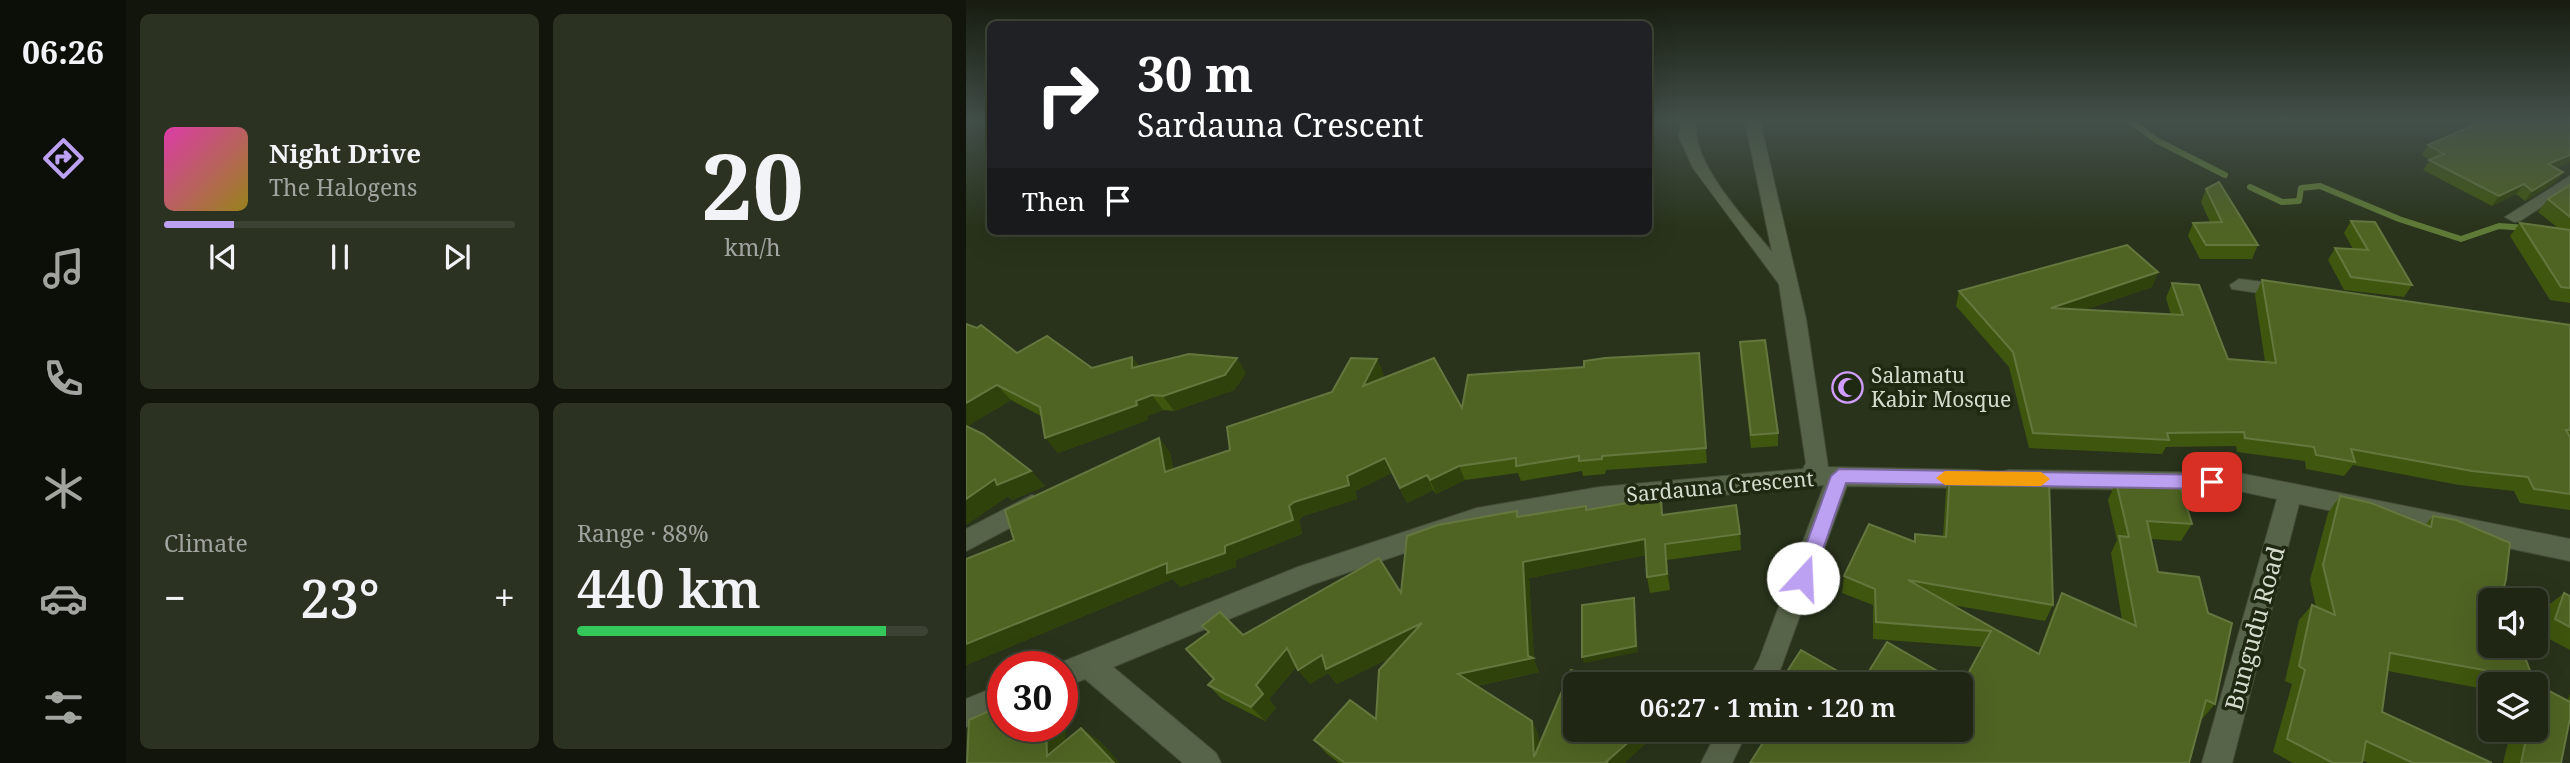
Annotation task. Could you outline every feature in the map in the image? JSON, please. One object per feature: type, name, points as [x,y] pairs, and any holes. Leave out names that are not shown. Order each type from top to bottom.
[{"type":"street","points":[[1695,157],[1722,199],[1788,286]]},
{"type":"street","points":[[1760,157],[1788,286],[1818,464],[1811,476]]},
{"type":"street","points":[[2514,217],[2570,181]]},
{"type":"street","points":[[2239,285],[2307,294]]},
{"type":"street","name":"Sardauna Crescent","points":[[1078,669],[1307,575],[1477,518],[1600,497],[1796,480],[1811,476],[2239,482],[2570,550]]},
{"type":"street","points":[[1767,672],[1839,476]]},
{"type":"street","name":"Bungudu Road","points":[[2217,763],[2290,493]]},
{"type":"street","points":[[966,541],[1051,496]]},
{"type":"street","points":[[1089,665],[1206,763]]},
{"type":"street","points":[[966,713],[987,704]]},
{"type":"street","points":[[1716,763],[1727,742]]},
{"type":"building","points":[[2437,157],[2566,157],[2548,164],[2563,172],[2532,191],[2524,184],[2499,196],[2429,160]]},
{"type":"building","points":[[2219,182],[2258,245],[2206,245],[2193,223],[2222,222],[2206,189]]},
{"type":"building","points":[[2570,185],[2570,217],[2548,199]]},
{"type":"building","points":[[2351,221],[2375,222],[2412,285],[2351,277],[2335,248],[2368,250]]},
{"type":"building","points":[[2520,223],[2570,230],[2570,288],[2561,287]]},
{"type":"building","points":[[2127,245],[2158,272],[2051,308],[2183,315],[2172,283],[2199,285],[2228,359],[2276,363],[2262,280],[2570,325],[2570,430],[2566,430],[2570,437],[2570,494],[2534,489],[2528,477],[2472,471],[2351,449],[2355,462],[2316,455],[2314,447],[2245,438],[2244,432],[2167,433],[2169,440],[2033,433],[2013,352],[1959,291]]},
{"type":"building","points":[[966,324],[977,328],[981,325],[1017,353],[1047,336],[1092,368],[1132,357],[1132,368],[1189,354],[1237,358],[1225,375],[1163,396],[1152,395],[1136,401],[1137,405],[1045,438],[1040,407],[997,385],[966,403]]},
{"type":"building","points":[[1765,340],[1778,433],[1751,435],[1740,342]]},
{"type":"building","points":[[1699,353],[1706,448],[1602,456],[1602,459],[1579,461],[1579,456],[1516,466],[1516,458],[1459,466],[1430,480],[1427,475],[1400,488],[1385,458],[1347,476],[1349,485],[1294,502],[1289,506],[1293,520],[1225,546],[1225,553],[1167,573],[1167,563],[966,644],[966,559],[1014,540],[1005,510],[1159,438],[1165,472],[1230,450],[1227,427],[1332,392],[1351,358],[1377,359],[1363,386],[1434,358],[1462,408],[1468,375],[1584,367],[1584,361],[1605,358]]},
{"type":"building","points":[[966,426],[983,434],[1031,471],[997,485],[995,479],[966,499]]},
{"type":"building","points":[[1950,472],[1993,476],[1995,473],[2049,481],[2053,605],[1908,580],[2039,654],[2062,593],[2136,626],[2119,536],[2129,537],[2116,482],[2180,486],[2192,524],[2147,521],[2158,572],[2199,577],[2208,613],[2232,623],[2215,704],[2206,700],[2189,763],[1750,763],[1763,742],[1973,742],[1973,672],[1969,672],[1991,631],[1876,622],[1875,589],[1844,576],[1869,524],[1915,542],[1915,534],[1946,537]]},
{"type":"building","points":[[2340,496],[2371,503],[2431,527],[2433,516],[2456,520],[2510,543],[2504,588],[2478,588],[2478,658],[2525,658],[2530,672],[2494,672],[2390,653],[2382,712],[2492,763],[2413,763],[2366,741],[2362,763],[2333,763],[2287,739],[2305,670],[2299,666],[2312,605],[2335,615],[2323,565]]},
{"type":"building","points":[[1657,498],[1661,498],[1662,515],[1736,505],[1740,534],[1665,544],[1667,574],[1647,577],[1645,539],[1523,562],[1528,656],[1533,658],[1458,674],[1532,721],[1534,757],[1563,689],[1563,742],[1628,742],[1606,762],[1608,763],[1345,763],[1314,740],[1350,700],[1376,719],[1379,670],[1422,623],[1326,669],[1322,655],[1298,670],[1287,648],[1256,685],[1263,694],[1251,707],[1208,685],[1214,679],[1186,649],[1209,632],[1202,626],[1220,612],[1243,635],[1379,558],[1401,593],[1407,536],[1438,525],[1517,511],[1517,517],[1586,506],[1586,510]]},
{"type":"building","points":[[2564,593],[2570,596],[2570,627],[2555,619]]},
{"type":"building","points":[[1634,598],[1636,646],[1582,657],[1582,605]]},
{"type":"building","points":[[1887,642],[1939,672],[1868,672]]},
{"type":"building","points":[[1801,650],[1839,672],[1787,672]]},
{"type":"building","points":[[2548,690],[2570,702],[2570,718],[2561,763],[2521,763],[2525,742],[2548,742]]},
{"type":"building","points":[[987,712],[987,742],[1047,742],[1047,756],[1064,742],[1078,742],[1078,730],[1081,728],[1114,763],[967,763],[969,720]]},
{"type":"waterway","points":[[2189,157],[2225,175]]},
{"type":"waterway","points":[[2250,187],[2282,202],[2299,201],[2301,188],[2320,186],[2399,219],[2461,239],[2499,226],[2526,228]]},
{"type":"slow traffic","points":[[1945,478],[2041,479]]},
{"type":"place","name":"Salamatu Kabir Mosque","points":[[1848,387]]},
{"type":"route","points":[[1803,578],[1839,476],[2212,482]]}]
